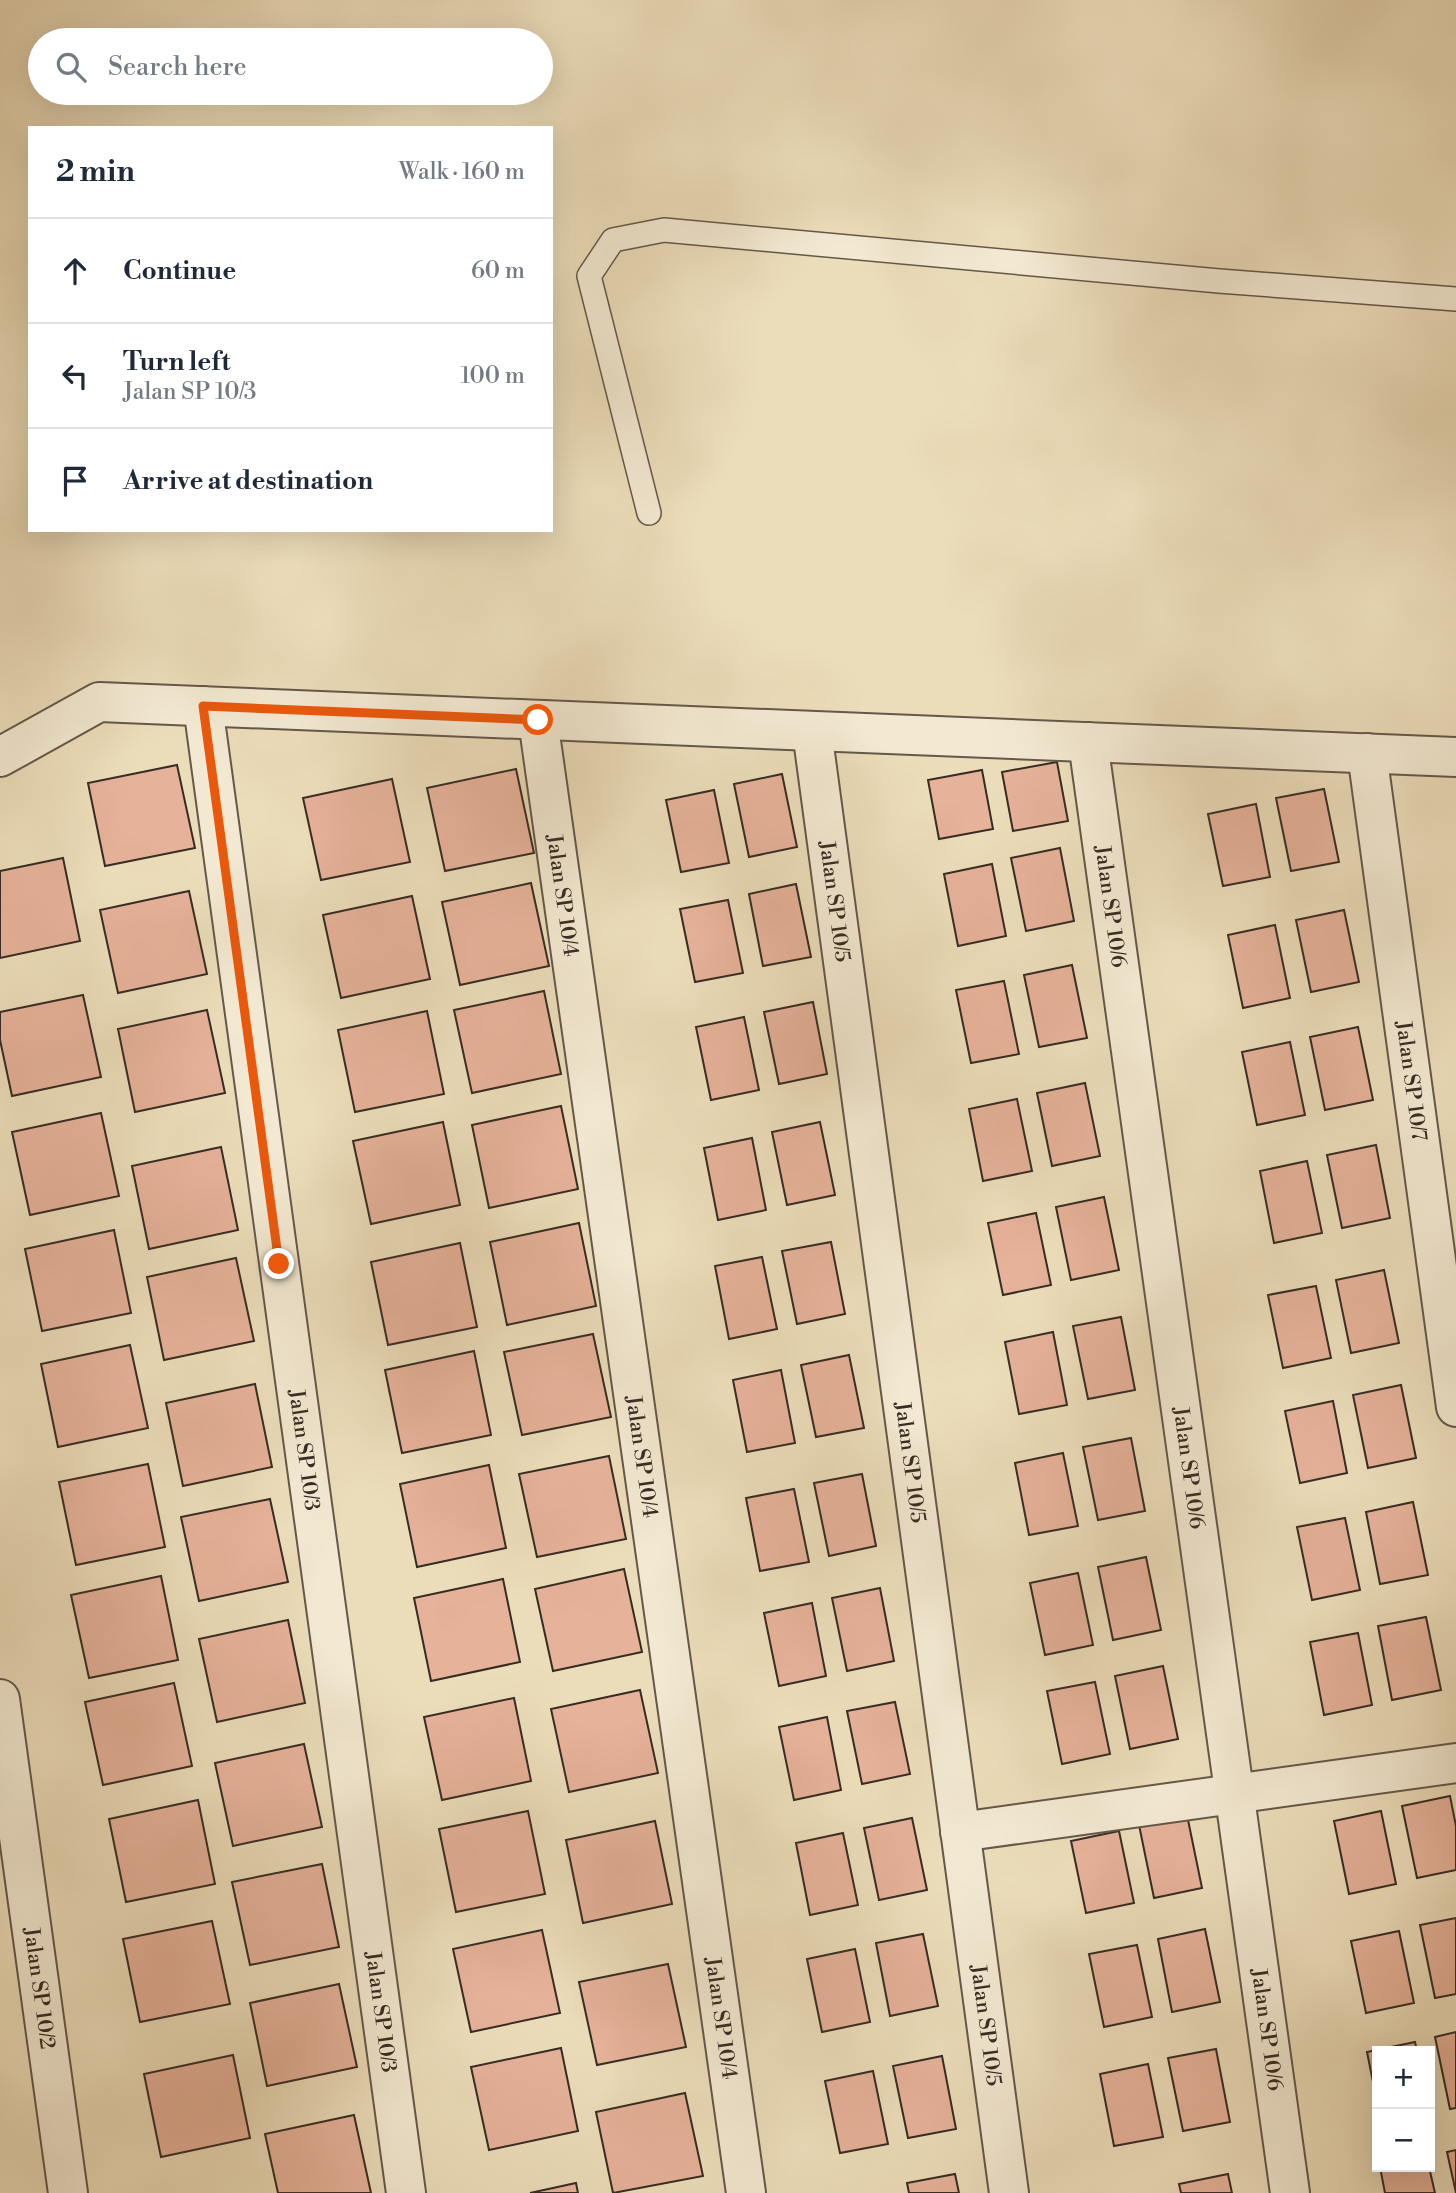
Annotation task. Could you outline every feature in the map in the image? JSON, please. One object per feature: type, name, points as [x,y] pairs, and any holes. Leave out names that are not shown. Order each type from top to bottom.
[{"type":"street","points":[[0,757],[99,702],[1456,757]]},
{"type":"street","name":"Jalan SP 10/3","points":[[203,706],[407,2193]]},
{"type":"street","name":"Jalan SP 10/4","points":[[538,720],[746,2193]]},
{"type":"street","name":"Jalan SP 10/5","points":[[812,731],[1009,2193]]},
{"type":"street","name":"Jalan SP 10/6","points":[[1088,742],[1290,2193]]},
{"type":"street","name":"Jalan SP 10/7","points":[[1367,753],[1456,1408]]},
{"type":"street","name":"Jalan SP 10/2","points":[[0,1699],[68,2193]]},
{"type":"street","points":[[960,1832],[1456,1763]]},
{"type":"lane","points":[[649,513],[589,276],[613,240],[664,230],[1219,281],[1456,299]]},
{"type":"building","points":[[1057,762],[1068,821],[1013,831],[1002,772]]},
{"type":"building","points":[[177,765],[195,848],[105,866],[88,783]]},
{"type":"building","points":[[516,769],[534,853],[445,871],[427,788]]},
{"type":"building","points":[[982,770],[993,829],[939,839],[928,780]]},
{"type":"building","points":[[782,774],[797,847],[749,857],[734,784]]},
{"type":"building","points":[[392,779],[410,862],[321,880],[303,798]]},
{"type":"building","points":[[1324,789],[1339,862],[1291,871],[1276,798]]},
{"type":"building","points":[[714,790],[729,863],[681,872],[666,800]]},
{"type":"building","points":[[1256,804],[1270,877],[1223,886],[1208,814]]},
{"type":"building","points":[[1060,848],[1074,921],[1026,931],[1011,858]]},
{"type":"building","points":[[63,858],[80,941],[0,958],[0,871]]},
{"type":"building","points":[[992,864],[1006,936],[958,946],[944,874]]},
{"type":"building","points":[[531,883],[549,966],[460,985],[442,902]]},
{"type":"building","points":[[796,884],[811,957],[763,966],[749,894]]},
{"type":"building","points":[[189,891],[207,974],[118,993],[100,910]]},
{"type":"building","points":[[412,896],[430,979],[341,998],[323,915]]},
{"type":"building","points":[[728,900],[743,973],[695,982],[680,909]]},
{"type":"building","points":[[1344,910],[1359,982],[1311,992],[1296,920]]},
{"type":"building","points":[[1275,925],[1290,998],[1243,1008],[1228,935]]},
{"type":"building","points":[[1072,965],[1087,1038],[1039,1047],[1024,975]]},
{"type":"building","points":[[1004,981],[1019,1054],[971,1063],[956,990]]},
{"type":"building","points":[[544,991],[561,1074],[472,1093],[454,1010]]},
{"type":"building","points":[[83,995],[101,1077],[12,1096],[0,1040],[0,1012]]},
{"type":"building","points":[[813,1002],[827,1074],[779,1084],[764,1012]]},
{"type":"building","points":[[207,1010],[225,1093],[135,1112],[118,1029]]},
{"type":"building","points":[[427,1011],[444,1094],[355,1112],[338,1030]]},
{"type":"building","points":[[744,1017],[759,1090],[711,1100],[696,1027]]},
{"type":"building","points":[[1358,1027],[1373,1100],[1325,1110],[1310,1037]]},
{"type":"building","points":[[1290,1042],[1305,1115],[1257,1125],[1242,1052]]},
{"type":"building","points":[[1085,1083],[1100,1156],[1052,1166],[1037,1093]]},
{"type":"building","points":[[1017,1099],[1032,1171],[983,1181],[969,1109]]},
{"type":"building","points":[[561,1106],[578,1189],[489,1208],[472,1125]]},
{"type":"building","points":[[101,1113],[119,1196],[30,1215],[12,1132]]},
{"type":"building","points":[[443,1122],[460,1205],[371,1224],[353,1141]]},
{"type":"building","points":[[820,1122],[835,1195],[787,1205],[772,1132]]},
{"type":"building","points":[[752,1138],[766,1210],[718,1220],[704,1148]]},
{"type":"building","points":[[1376,1145],[1390,1218],[1342,1228],[1327,1155]]},
{"type":"building","points":[[221,1147],[238,1230],[149,1249],[132,1166]]},
{"type":"building","points":[[1307,1161],[1322,1233],[1274,1243],[1260,1171]]},
{"type":"building","points":[[1104,1197],[1119,1270],[1071,1280],[1056,1207]]},
{"type":"building","points":[[1036,1213],[1051,1285],[1003,1295],[988,1223]]},
{"type":"building","points":[[579,1223],[596,1306],[507,1325],[490,1242]]},
{"type":"building","points":[[114,1230],[131,1313],[42,1331],[25,1249]]},
{"type":"building","points":[[831,1242],[845,1314],[797,1324],[782,1251]]},
{"type":"building","points":[[460,1243],[477,1327],[388,1345],[371,1262]]},
{"type":"building","points":[[762,1257],[777,1329],[729,1339],[715,1266]]},
{"type":"building","points":[[236,1258],[254,1341],[164,1360],[147,1277]]},
{"type":"building","points":[[1384,1270],[1399,1343],[1351,1353],[1336,1280]]},
{"type":"building","points":[[1316,1286],[1331,1358],[1283,1368],[1268,1295]]},
{"type":"building","points":[[1121,1317],[1135,1390],[1088,1399],[1073,1326]]},
{"type":"building","points":[[1053,1332],[1067,1405],[1019,1414],[1005,1342]]},
{"type":"building","points":[[593,1334],[611,1417],[522,1435],[504,1352]]},
{"type":"building","points":[[130,1345],[148,1428],[58,1447],[41,1364]]},
{"type":"building","points":[[474,1351],[491,1435],[402,1453],[385,1370]]},
{"type":"building","points":[[849,1355],[864,1428],[816,1437],[801,1365]]},
{"type":"building","points":[[781,1370],[795,1443],[747,1452],[733,1380]]},
{"type":"building","points":[[255,1384],[272,1467],[183,1486],[166,1403]]},
{"type":"building","points":[[1401,1385],[1416,1458],[1368,1468],[1353,1395]]},
{"type":"building","points":[[1333,1401],[1347,1473],[1300,1483],[1285,1411]]},
{"type":"building","points":[[1131,1438],[1145,1511],[1098,1520],[1083,1447]]},
{"type":"building","points":[[1063,1453],[1078,1526],[1029,1535],[1015,1463]]},
{"type":"building","points":[[609,1456],[626,1539],[537,1557],[519,1474]]},
{"type":"building","points":[[148,1464],[165,1547],[76,1565],[59,1482]]},
{"type":"building","points":[[489,1465],[506,1548],[417,1567],[400,1484]]},
{"type":"building","points":[[862,1474],[876,1546],[829,1556],[814,1483]]},
{"type":"building","points":[[794,1489],[809,1562],[760,1571],[746,1498]]},
{"type":"building","points":[[270,1499],[288,1582],[199,1601],[181,1517]]},
{"type":"building","points":[[1413,1502],[1428,1575],[1380,1584],[1366,1512]]},
{"type":"building","points":[[1345,1518],[1360,1590],[1312,1600],[1297,1527]]},
{"type":"building","points":[[1146,1557],[1161,1630],[1113,1640],[1098,1567]]},
{"type":"building","points":[[624,1569],[642,1652],[553,1671],[535,1589]]},
{"type":"building","points":[[1078,1573],[1093,1645],[1045,1655],[1030,1583]]},
{"type":"building","points":[[161,1576],[178,1660],[89,1678],[71,1595]]},
{"type":"building","points":[[503,1579],[520,1662],[431,1681],[414,1598]]},
{"type":"building","points":[[880,1588],[894,1661],[847,1671],[832,1598]]},
{"type":"building","points":[[812,1603],[826,1676],[779,1686],[764,1613]]},
{"type":"building","points":[[1426,1617],[1441,1690],[1392,1700],[1378,1626]]},
{"type":"building","points":[[288,1620],[305,1703],[217,1722],[199,1639]]},
{"type":"building","points":[[1358,1633],[1372,1705],[1324,1715],[1310,1642]]},
{"type":"building","points":[[1163,1666],[1178,1739],[1130,1749],[1115,1676]]},
{"type":"building","points":[[1095,1682],[1110,1754],[1062,1764],[1047,1691]]},
{"type":"building","points":[[174,1683],[192,1766],[103,1785],[85,1702]]},
{"type":"building","points":[[640,1690],[658,1773],[569,1792],[551,1709]]},
{"type":"building","points":[[514,1698],[531,1781],[442,1800],[424,1717]]},
{"type":"building","points":[[895,1702],[910,1774],[862,1784],[847,1711]]},
{"type":"building","points":[[827,1717],[841,1790],[794,1800],[779,1727]]},
{"type":"building","points":[[304,1744],[322,1827],[233,1846],[215,1763]]},
{"type":"building","points":[[1450,1796],[1456,1826],[1456,1870],[1417,1878],[1402,1806]]},
{"type":"building","points":[[198,1800],[215,1884],[126,1902],[109,1819]]},
{"type":"building","points":[[528,1811],[545,1894],[456,1912],[439,1829]]},
{"type":"building","points":[[1381,1811],[1396,1884],[1349,1894],[1334,1821]]},
{"type":"building","points":[[1187,1815],[1202,1888],[1154,1898],[1139,1825]]},
{"type":"building","points":[[912,1818],[927,1890],[879,1900],[864,1828]]},
{"type":"building","points":[[655,1821],[672,1904],[583,1923],[566,1840]]},
{"type":"building","points":[[1119,1831],[1134,1903],[1086,1913],[1071,1841]]},
{"type":"building","points":[[843,1833],[858,1905],[810,1915],[796,1843]]},
{"type":"building","points":[[322,1864],[339,1947],[250,1965],[232,1882]]},
{"type":"building","points":[[1456,1918],[1456,1994],[1435,1998],[1420,1925]]},
{"type":"building","points":[[212,1921],[230,2004],[140,2022],[123,1939]]},
{"type":"building","points":[[1205,1929],[1220,2002],[1172,2012],[1158,1939]]},
{"type":"building","points":[[542,1930],[560,2013],[471,2032],[453,1949]]},
{"type":"building","points":[[1399,1931],[1414,2003],[1366,2013],[1351,1941]]},
{"type":"building","points":[[923,1934],[938,2006],[890,2016],[876,1943]]},
{"type":"building","points":[[1137,1945],[1152,2017],[1104,2027],[1089,1954]]},
{"type":"building","points":[[855,1949],[870,2022],[822,2032],[807,1959]]},
{"type":"building","points":[[668,1964],[686,2047],[597,2065],[579,1982]]},
{"type":"building","points":[[339,1984],[357,2067],[267,2086],[250,2003]]},
{"type":"building","points":[[1456,2032],[1456,2108],[1450,2109],[1435,2037]]},
{"type":"building","points":[[1415,2042],[1416,2046],[1396,2046]]},
{"type":"building","points":[[561,2048],[578,2131],[489,2150],[471,2067]]},
{"type":"building","points":[[1216,2049],[1230,2122],[1183,2131],[1168,2058]]},
{"type":"building","points":[[1372,2051],[1372,2077],[1367,2052]]},
{"type":"building","points":[[233,2055],[250,2138],[161,2157],[144,2074]]},
{"type":"building","points":[[942,2056],[956,2129],[908,2138],[893,2066]]},
{"type":"building","points":[[1148,2064],[1163,2137],[1114,2146],[1100,2074]]},
{"type":"building","points":[[873,2071],[888,2144],[840,2153],[825,2081]]},
{"type":"building","points":[[685,2093],[703,2176],[613,2193],[596,2112]]},
{"type":"building","points":[[354,2115],[371,2193],[278,2193],[265,2134]]},
{"type":"building","points":[[1456,2150],[1456,2193],[1447,2152]]},
{"type":"building","points":[[1381,2172],[1430,2172],[1435,2193],[1385,2193]]},
{"type":"building","points":[[955,2174],[959,2193],[909,2193],[907,2183]]},
{"type":"building","points":[[1228,2174],[1232,2193],[1181,2193],[1179,2184]]},
{"type":"building","points":[[576,2183],[578,2193],[530,2193]]},
{"type":"route","points":[[279,1264],[203,706],[538,720]]}]
